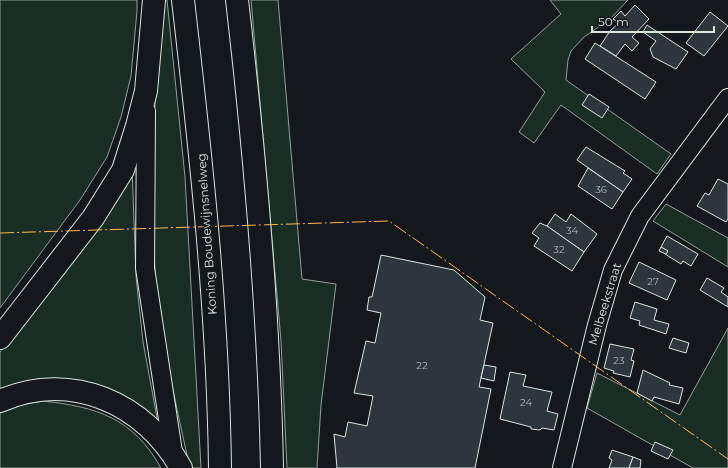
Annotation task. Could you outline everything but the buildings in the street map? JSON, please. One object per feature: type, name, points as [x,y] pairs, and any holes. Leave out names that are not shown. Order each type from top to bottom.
[{"type":"highway","points":[[0,338],[93,218],[112,190],[123,170],[146,91],[154,0]]},
{"type":"highway","name":"Koning Boudewijnsnelweg","points":[[183,0],[202,163],[213,301],[220,468]]},
{"type":"highway","points":[[237,0],[252,131],[271,406],[272,468]]},
{"type":"highway","points":[[0,401],[22,393],[54,389],[87,393],[110,400],[129,411],[149,426],[177,460]]},
{"type":"street","points":[[146,91],[145,268],[177,460]]},
{"type":"street","name":"Melbeekstraat","points":[[562,468],[597,325],[613,270],[640,216],[728,98]]},
{"type":"green space","points":[[0,0],[137,0],[137,11],[131,76],[121,117],[107,157],[80,200],[0,308]]},
{"type":"green space","points":[[162,0],[167,0],[185,177],[201,468],[191,468],[187,455],[166,353],[157,291],[154,255],[152,182],[153,146]]},
{"type":"green space","points":[[251,0],[278,0],[302,279],[336,284],[321,405],[317,468],[287,468],[281,341]]},
{"type":"green space","points":[[550,0],[628,0],[610,19],[584,37],[571,51],[568,60],[566,80],[671,154],[657,174],[561,105],[534,143],[519,132],[545,92],[511,59],[561,14]]},
{"type":"green space","points":[[132,167],[136,276],[143,342],[158,423],[129,399],[101,388],[0,390],[0,352],[41,299]]},
{"type":"green space","points":[[666,204],[728,238],[728,267],[653,221]]},
{"type":"green space","points":[[728,328],[728,468],[693,468],[587,408],[597,373],[680,415]]},
{"type":"green space","points":[[43,401],[80,407],[112,418],[126,426],[138,437],[150,451],[161,468],[0,468],[0,413],[21,405]]},
{"type":"power","points":[[0,233],[389,221],[728,459]]}]
